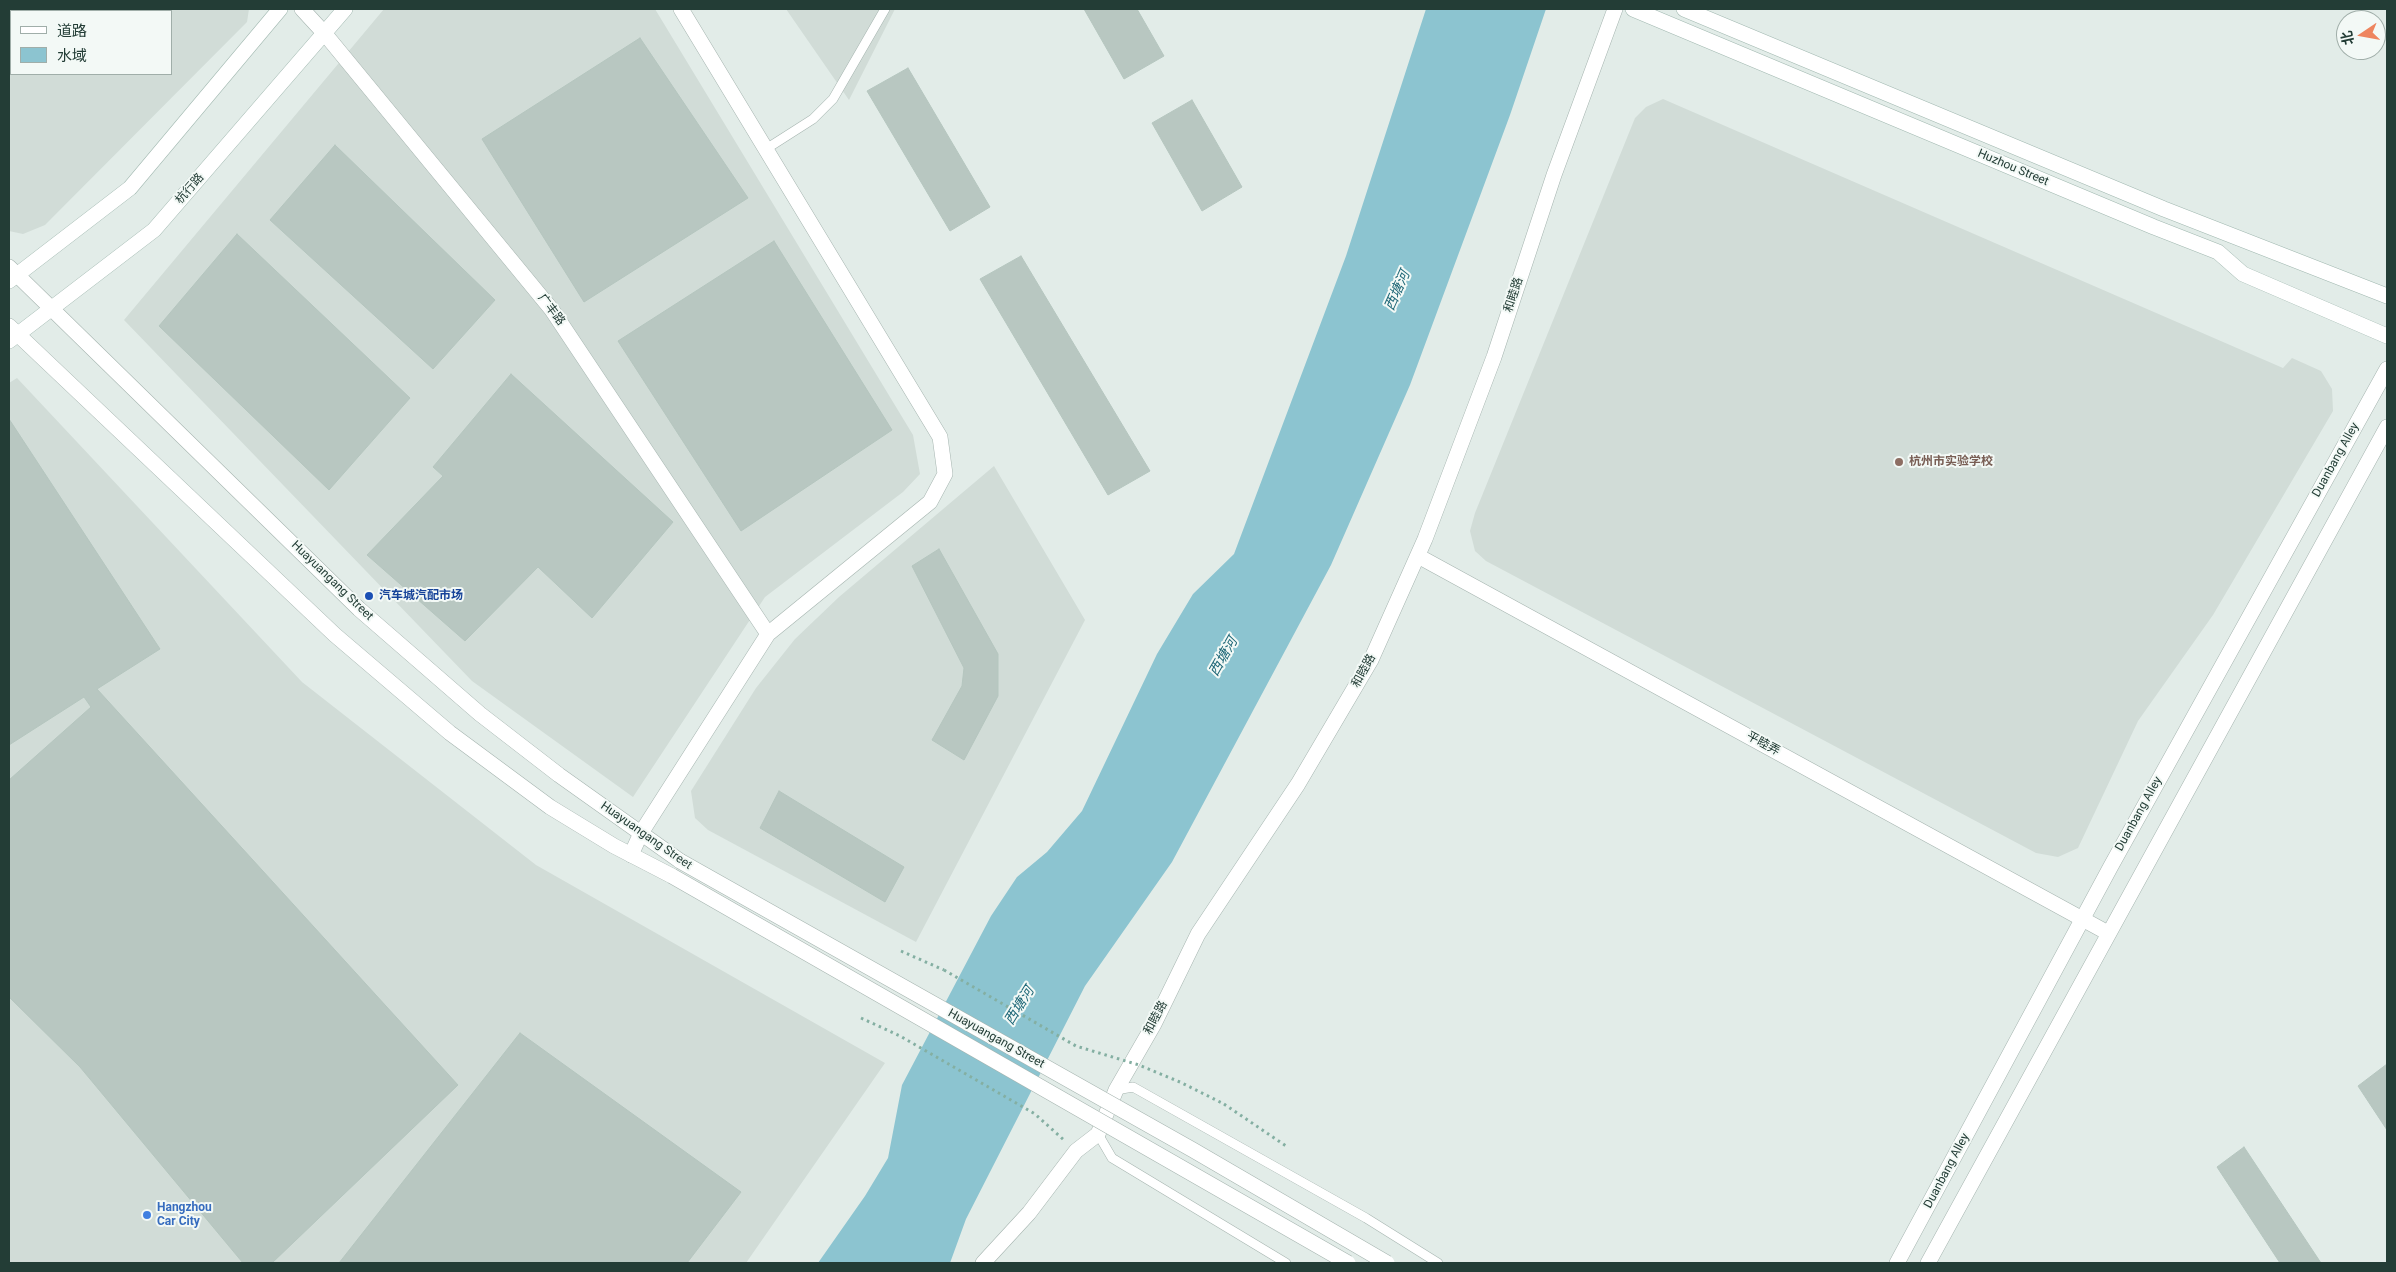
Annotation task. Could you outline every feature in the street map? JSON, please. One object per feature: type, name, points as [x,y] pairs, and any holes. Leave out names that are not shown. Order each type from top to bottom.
[{"type":"street","points":[[12,274],[130,188],[280,9]]},
{"type":"street","name":"广丰路","points":[[302,9],[325,34],[552,310],[768,634]]},
{"type":"street","name":"杭行路","points":[[12,334],[52,307],[154,230],[345,9]]},
{"type":"street","points":[[631,854],[641,833],[768,634],[930,502],[945,474],[940,437],[681,9]]},
{"type":"street","name":"和睦路","points":[[1098,1134],[1116,1090],[1154,1024],[1198,934],[1298,784],[1371,660],[1418,556],[1494,357],[1554,175],[1615,9]]},
{"type":"street","name":"Huzhou Street","points":[[1633,9],[2218,252],[2243,274],[2387,336]]},
{"type":"street","name":"Huzhou Street","points":[[1684,9],[2164,209],[2387,296]]},
{"type":"street","name":"Huayuangang Street","points":[[12,274],[52,307],[359,609],[480,714],[559,775],[680,861],[1193,1150],[1387,1263]]},
{"type":"street","name":"Huayuangang Street","points":[[12,334],[335,635],[443,727],[550,807],[1348,1263]]},
{"type":"street","name":"Duanbang Alley","points":[[1897,1263],[2083,919],[2387,369]]},
{"type":"street","points":[[1928,1263],[2387,427]]},
{"type":"street","name":"平睦弄","points":[[1418,556],[2108,933]]},
{"type":"street","points":[[983,1263],[1030,1213],[1076,1151],[1098,1134]]},
{"type":"lane","points":[[766,149],[813,119],[832,99],[885,9]]},
{"type":"lane","points":[[1116,1090],[1133,1087],[1366,1218],[1438,1263]]},
{"type":"lane","points":[[1098,1134],[1112,1158],[1286,1263]]},
{"type":"path","points":[[901,951],[944,970],[1076,1046],[1139,1065],[1180,1082],[1224,1104],[1286,1146]]},
{"type":"path","points":[[861,1018],[900,1036],[1036,1114],[1076,1151]]},
{"type":"shaded area","points":[[9,9],[249,9],[247,22],[45,225],[23,234],[9,231]]},
{"type":"shaded area","points":[[384,9],[655,9],[913,435],[920,474],[903,492],[765,597],[633,797],[472,681],[124,320]]},
{"type":"shaded area","points":[[786,9],[895,9],[849,100]]},
{"type":"shaded area","name":"杭州市实验学校","points":[[1663,99],[2283,368],[2292,358],[2321,371],[2332,389],[2333,411],[2213,615],[2138,721],[2078,848],[2058,857],[2036,853],[1486,561],[1475,551],[1470,531],[1475,513],[1635,118],[1646,107]]},
{"type":"shaded area","points":[[17,378],[302,682],[536,865],[885,1063],[746,1263],[9,1263],[9,383]]},
{"type":"shaded area","points":[[994,466],[1085,620],[916,942],[708,830],[695,818],[691,791],[756,688],[795,639],[839,597]]},
{"type":"water","name":"西塘河","points":[[1426,9],[1546,9],[1510,115],[1410,385],[1331,565],[1172,862],[1085,986],[966,1219],[950,1263],[818,1263],[865,1196],[888,1158],[902,1085],[991,916],[1017,877],[1047,852],[1082,811],[1157,654],[1193,594],[1234,554],[1346,256]]},
{"type":"building","points":[[1084,9],[1137,9],[1164,56],[1124,79]]},
{"type":"building","points":[[640,38],[748,198],[584,302],[482,139]]},
{"type":"building","points":[[908,68],[990,207],[950,231],[867,91]]},
{"type":"building","points":[[1192,100],[1242,187],[1202,211],[1152,123]]},
{"type":"building","points":[[335,145],[495,300],[433,369],[270,220]]},
{"type":"building","points":[[237,234],[410,398],[329,490],[159,326]]},
{"type":"building","points":[[774,241],[892,430],[741,531],[618,341]]},
{"type":"building","points":[[1021,256],[1150,471],[1108,495],[980,279]]},
{"type":"building","points":[[511,374],[673,522],[592,618],[538,567],[465,641],[367,555],[443,476],[433,467]]},
{"type":"building","points":[[9,419],[160,649],[97,689],[458,1085],[272,1263],[243,1263],[80,1067],[9,997],[9,780],[91,707],[84,697],[9,745]]},
{"type":"building","points":[[939,549],[998,654],[998,696],[964,760],[932,740],[962,686],[964,668],[912,566]]},
{"type":"building","points":[[779,791],[904,867],[885,902],[760,828]]},
{"type":"building","points":[[520,1033],[741,1192],[687,1263],[339,1263]]},
{"type":"building","points":[[2387,1064],[2387,1130],[2358,1086]]},
{"type":"building","points":[[2244,1147],[2321,1263],[2280,1263],[2217,1167]]},
{"type":"place","name":"杭州市实验学校","points":[[1899,462]]},
{"type":"place","name":"汽车城汽配市场","points":[[369,596]]},
{"type":"place","name":"Hangzhou Car City","points":[[147,1215]]}]
